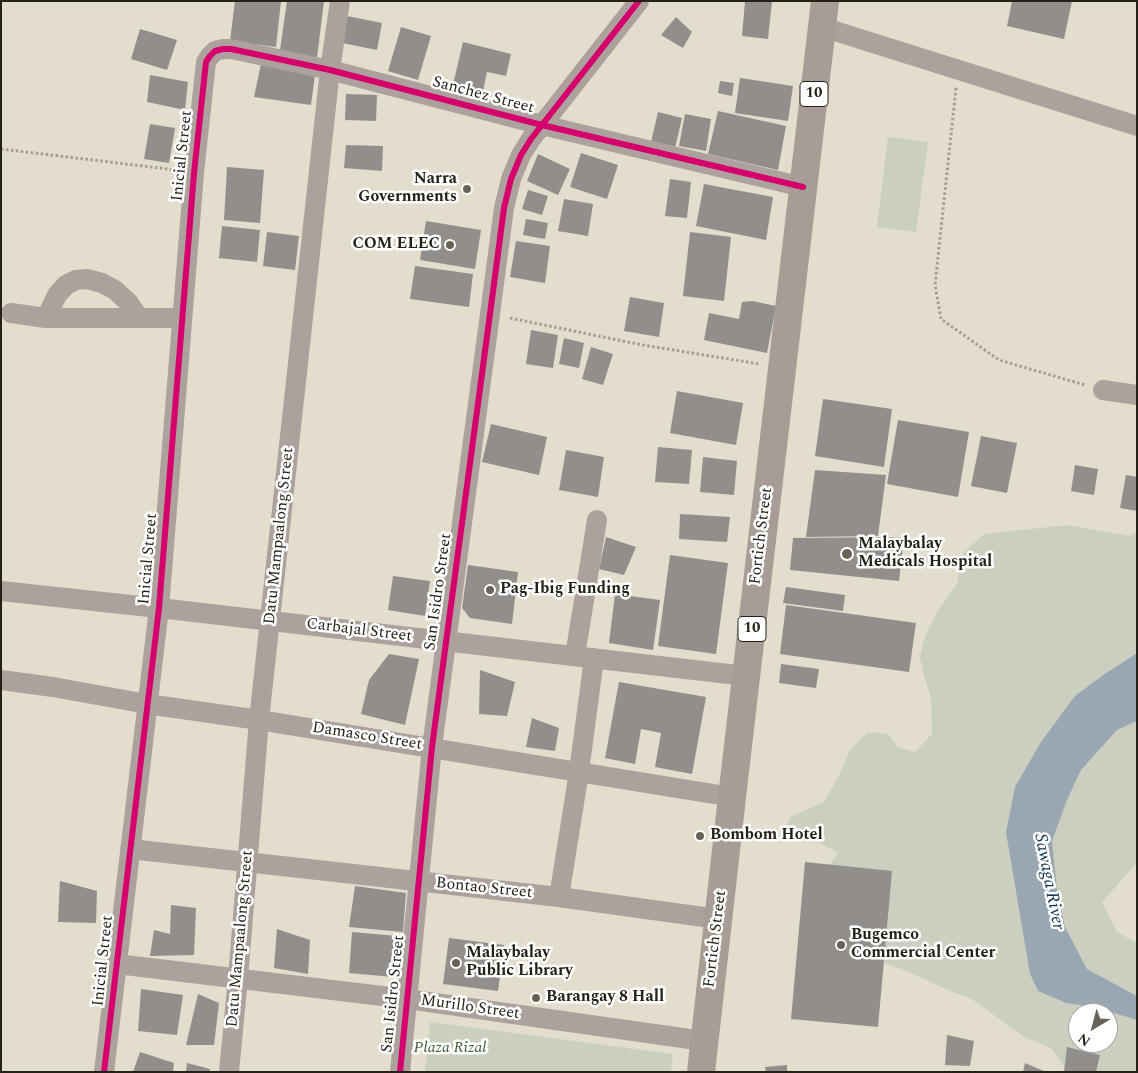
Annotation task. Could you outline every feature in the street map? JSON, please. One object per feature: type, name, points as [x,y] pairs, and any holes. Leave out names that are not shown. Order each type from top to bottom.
[{"type":"highway","name":"Fortich Street","points":[[701,1072],[823,14]]},
{"type":"street","name":"Datu Mampaalong Street","points":[[229,1072],[260,720],[330,70],[340,1]]},
{"type":"street","name":"San Isidro Street","points":[[400,1072],[432,748],[504,208],[510,179],[521,155],[542,125],[638,1]]},
{"type":"street","points":[[823,14],[957,70],[1137,126]]},
{"type":"street","name":"Sanchez Street","points":[[215,51],[231,49],[330,70],[542,125],[803,187]]},
{"type":"street","name":"Inicial Street","points":[[104,1072],[159,608],[194,173],[206,62],[215,51]]},
{"type":"street","points":[[46,318],[57,294],[66,285],[76,280],[87,279],[102,282],[115,290],[128,302],[139,318]]},
{"type":"street","points":[[11,313],[46,318],[182,318]]},
{"type":"street","points":[[1103,390],[1137,395]]},
{"type":"street","points":[[559,897],[579,772],[584,657],[597,520]]},
{"type":"street","name":"Carbajal Street","points":[[1,591],[271,620],[746,676]]},
{"type":"street","name":"Damasco Street","points":[[1,680],[732,797]]},
{"type":"street","name":"Bontao Street","points":[[130,849],[559,897],[718,919]]},
{"type":"street","name":"Murillo Street","points":[[117,964],[407,998],[704,1041]]},
{"type":"path","points":[[957,70],[935,285],[941,319],[999,360],[1103,390]]},
{"type":"path","points":[[1,149],[194,173]]},
{"type":"path","points":[[490,314],[637,344],[782,368]]},
{"type":"green space","points":[[888,137],[928,142],[916,232],[877,227]]},
{"type":"green space","points":[[1068,525],[1129,536],[1137,532],[1137,653],[1075,696],[1024,934],[1030,974],[1038,991],[1068,1003],[1068,1053],[1118,1053],[1118,1014],[1137,1020],[1137,1072],[1068,1072],[1051,1048],[1024,1037],[972,999],[887,964],[868,951],[826,871],[838,853],[806,835],[784,833],[790,817],[824,802],[840,774],[850,750],[868,732],[888,734],[898,747],[915,752],[932,734],[931,699],[920,657],[925,636],[939,609],[958,582],[959,557],[984,534]]},
{"type":"green space","points":[[1137,721],[1137,863],[1102,902],[1117,932],[1137,943],[1137,996],[1087,969],[1065,927],[1057,890],[1052,841],[1067,800],[1081,770],[1117,730]]},
{"type":"green space","name":"Plaza Rizal","points":[[430,1022],[673,1054],[671,1072],[425,1072]]},
{"type":"water","name":"Sawaga River","points":[[1137,653],[1137,721],[1117,730],[1081,770],[1067,800],[1052,841],[1057,890],[1065,927],[1087,969],[1137,996],[1137,1020],[1118,1014],[1118,1003],[1066,1003],[1038,991],[1030,974],[1006,832],[1015,787],[1041,742],[1075,696]]},
{"type":"building","points":[[235,1],[281,1],[276,47],[230,41]]},
{"type":"building","points":[[287,1],[324,1],[317,58],[280,50]]},
{"type":"building","points":[[745,1],[772,1],[768,39],[742,36]]},
{"type":"building","points":[[1012,1],[1072,1],[1064,39],[1007,26]]},
{"type":"building","points":[[347,16],[382,23],[377,50],[342,43]]},
{"type":"building","points":[[676,17],[692,32],[683,48],[661,35]]},
{"type":"building","points":[[401,27],[431,36],[418,80],[388,71]]},
{"type":"building","points":[[140,29],[177,40],[167,70],[131,59]]},
{"type":"building","points":[[463,42],[511,54],[506,76],[487,72],[482,96],[452,89]]},
{"type":"building","points":[[261,64],[315,75],[311,105],[254,97]]},
{"type":"building","points":[[150,75],[188,82],[185,110],[147,102]]},
{"type":"building","points":[[740,78],[793,86],[788,121],[735,113]]},
{"type":"building","points":[[720,81],[734,83],[732,96],[718,93]]},
{"type":"building","points":[[346,94],[377,95],[376,121],[345,120]]},
{"type":"building","points":[[718,111],[786,126],[778,170],[708,154]]},
{"type":"building","points":[[658,112],[682,118],[675,148],[651,142]]},
{"type":"building","points":[[685,114],[711,119],[706,151],[679,146]]},
{"type":"building","points":[[150,124],[175,128],[169,163],[144,159]]},
{"type":"building","points":[[346,145],[383,146],[382,171],[344,168]]},
{"type":"building","points":[[581,153],[618,165],[607,199],[570,187]]},
{"type":"building","points":[[538,154],[570,169],[558,195],[527,181]]},
{"type":"building","points":[[227,167],[264,170],[260,223],[224,220]]},
{"type":"building","points":[[670,179],[691,182],[687,218],[665,216]]},
{"type":"building","points":[[704,184],[773,197],[766,240],[696,226]]},
{"type":"building","points":[[528,190],[548,196],[542,215],[522,209]]},
{"type":"building","points":[[564,199],[593,204],[588,236],[558,231]]},
{"type":"building","points":[[526,219],[548,223],[545,239],[523,235]]},
{"type":"building","name":"COM ELEC","points":[[426,221],[481,230],[475,269],[420,260]]},
{"type":"building","points":[[222,226],[260,230],[257,262],[219,258]]},
{"type":"building","points":[[267,232],[299,236],[295,270],[263,266]]},
{"type":"building","points":[[690,232],[731,237],[724,301],[683,296]]},
{"type":"building","points":[[516,241],[550,246],[545,283],[510,277]]},
{"type":"building","points":[[415,266],[473,274],[469,307],[410,299]]},
{"type":"building","points":[[630,297],[664,303],[659,337],[624,331]]},
{"type":"building","points":[[752,301],[776,306],[767,353],[704,340],[709,313],[739,319],[742,302]]},
{"type":"building","points":[[531,330],[558,335],[553,368],[526,364]]},
{"type":"building","points":[[564,338],[584,343],[579,368],[559,364]]},
{"type":"building","points":[[591,347],[613,354],[603,385],[582,379]]},
{"type":"building","points":[[677,391],[743,403],[736,445],[670,433]]},
{"type":"building","points":[[823,399],[892,409],[884,467],[815,456]]},
{"type":"building","points":[[898,420],[969,432],[958,497],[887,484]]},
{"type":"building","points":[[491,424],[547,437],[539,475],[482,462]]},
{"type":"building","points":[[981,436],[1017,443],[1007,493],[971,486]]},
{"type":"building","points":[[658,447],[692,450],[689,484],[655,482]]},
{"type":"building","points":[[566,450],[604,457],[598,497],[559,490]]},
{"type":"building","points":[[703,457],[737,461],[734,495],[700,492]]},
{"type":"building","points":[[1075,465],[1098,469],[1094,495],[1071,491]]},
{"type":"building","points":[[815,470],[886,475],[878,536],[806,537]]},
{"type":"building","points":[[1126,475],[1137,477],[1137,511],[1120,508]]},
{"type":"building","points":[[680,514],[730,517],[727,542],[679,539]]},
{"type":"building","points":[[606,537],[636,547],[624,575],[599,569]]},
{"type":"building","name":"Malaybalay Medicals Hospital","points":[[904,537],[899,581],[790,570],[793,538]]},
{"type":"building","points":[[670,555],[728,563],[716,654],[658,646]]},
{"type":"building","name":"Pag-Ibig Funding","points":[[468,565],[518,572],[512,624],[470,618],[462,608]]},
{"type":"building","points":[[393,576],[430,581],[425,616],[388,610]]},
{"type":"building","points":[[786,587],[845,595],[843,611],[783,603]]},
{"type":"building","points":[[615,594],[660,600],[653,650],[609,643]]},
{"type":"building","points":[[786,605],[916,623],[909,672],[780,654]]},
{"type":"building","points":[[389,654],[419,659],[405,725],[361,714],[369,680]]},
{"type":"building","points":[[781,664],[819,669],[816,688],[779,683]]},
{"type":"building","points":[[480,670],[515,682],[507,716],[479,714]]},
{"type":"building","points":[[619,682],[706,697],[692,774],[655,767],[661,733],[641,729],[635,764],[605,758]]},
{"type":"building","points":[[532,718],[559,728],[555,751],[526,747]]},
{"type":"building","name":"Bugemco Commercial Center","points":[[805,862],[892,871],[878,1027],[791,1019]]},
{"type":"building","points":[[60,881],[97,891],[96,923],[58,922]]},
{"type":"building","points":[[355,886],[406,893],[403,932],[349,927]]},
{"type":"building","points":[[171,905],[196,908],[194,955],[150,956],[154,930],[170,934]]},
{"type":"building","points":[[277,929],[310,940],[308,974],[274,968]]},
{"type":"building","points":[[352,932],[408,937],[404,978],[349,973]]},
{"type":"building","points":[[449,938],[504,945],[498,991],[443,984]]},
{"type":"building","points":[[141,989],[183,995],[177,1035],[138,1031]]},
{"type":"building","points":[[198,994],[219,1003],[214,1045],[186,1045]]},
{"type":"building","points":[[947,1035],[974,1041],[970,1066],[945,1065]]},
{"type":"building","points":[[1067,1047],[1068,1053],[1100,1055],[1096,1072],[1064,1072]]},
{"type":"building","points":[[140,1052],[174,1063],[173,1072],[133,1072]]},
{"type":"building","points":[[187,1063],[210,1069],[210,1072],[186,1072]]},
{"type":"building","points":[[1025,1063],[1046,1072],[1023,1072]]},
{"type":"building","points":[[787,1065],[787,1072],[766,1072],[765,1067]]},
{"type":"cycle path","points":[[400,1072],[432,747],[504,208],[511,179],[521,155],[531,139],[639,1]]},
{"type":"cycle path","points":[[104,1072],[159,608],[194,173],[206,62],[210,56],[215,51],[231,49],[330,70],[542,125],[803,187]]},
{"type":"place","name":"Narra Governments","points":[[467,189]]},
{"type":"place","name":"COM ELEC","points":[[450,245]]},
{"type":"place","name":"Malaybalay Medicals Hospital","points":[[847,554]]},
{"type":"place","name":"Pag-Ibig Funding","points":[[490,590]]},
{"type":"place","name":"Bombom Hotel","points":[[700,836]]},
{"type":"place","name":"Bugemco Commercial Center","points":[[841,945]]},
{"type":"place","name":"Malaybalay Public Library","points":[[456,963]]},
{"type":"place","name":"Barangay 8 Hall","points":[[536,998]]}]
